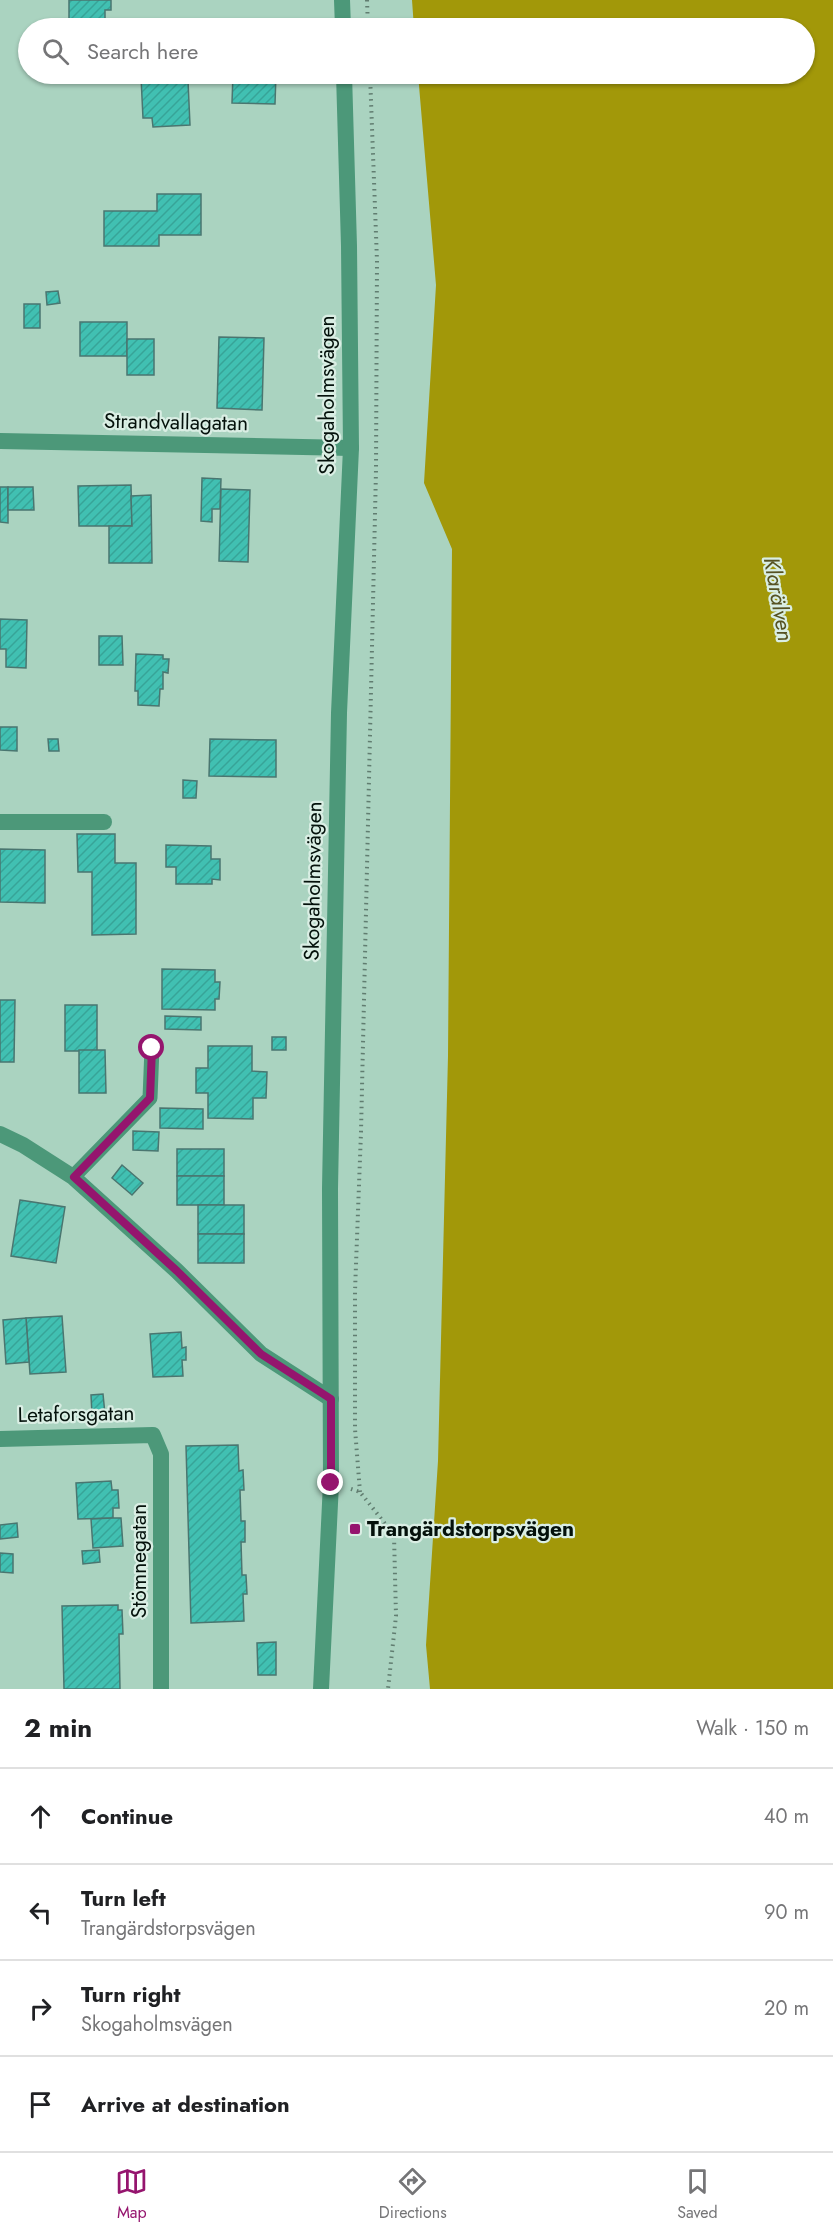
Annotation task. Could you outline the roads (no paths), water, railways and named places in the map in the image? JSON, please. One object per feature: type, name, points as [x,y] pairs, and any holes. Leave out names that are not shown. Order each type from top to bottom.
[{"type":"street","points":[[342,0],[343,18]]},
{"type":"street","name":"Skogaholmsvägen","points":[[321,1689],[331,1483],[330,1189],[338,725],[351,448],[344,84]]},
{"type":"street","name":"Strandvallagatan","points":[[0,441],[351,448]]},
{"type":"street","points":[[0,822],[104,822]]},
{"type":"street","points":[[0,1134],[23,1145],[74,1177],[177,1271],[261,1354],[331,1399]]},
{"type":"street","name":"Letaforsgatan","points":[[0,1439],[153,1435]]},
{"type":"street","name":"Stömnegatan","points":[[153,1435],[161,1454],[161,1689]]},
{"type":"lane","points":[[74,1177],[150,1098],[152,1048]]},
{"type":"water","name":"Klarälven","points":[[412,0],[833,0],[833,1689],[430,1689],[426,1645],[438,1461],[448,1056],[452,549],[424,483],[436,285],[419,84],[815,84],[815,18],[413,18]]},
{"type":"place","name":"Trangärdstorpsvägen","points":[[355,1529]]}]
